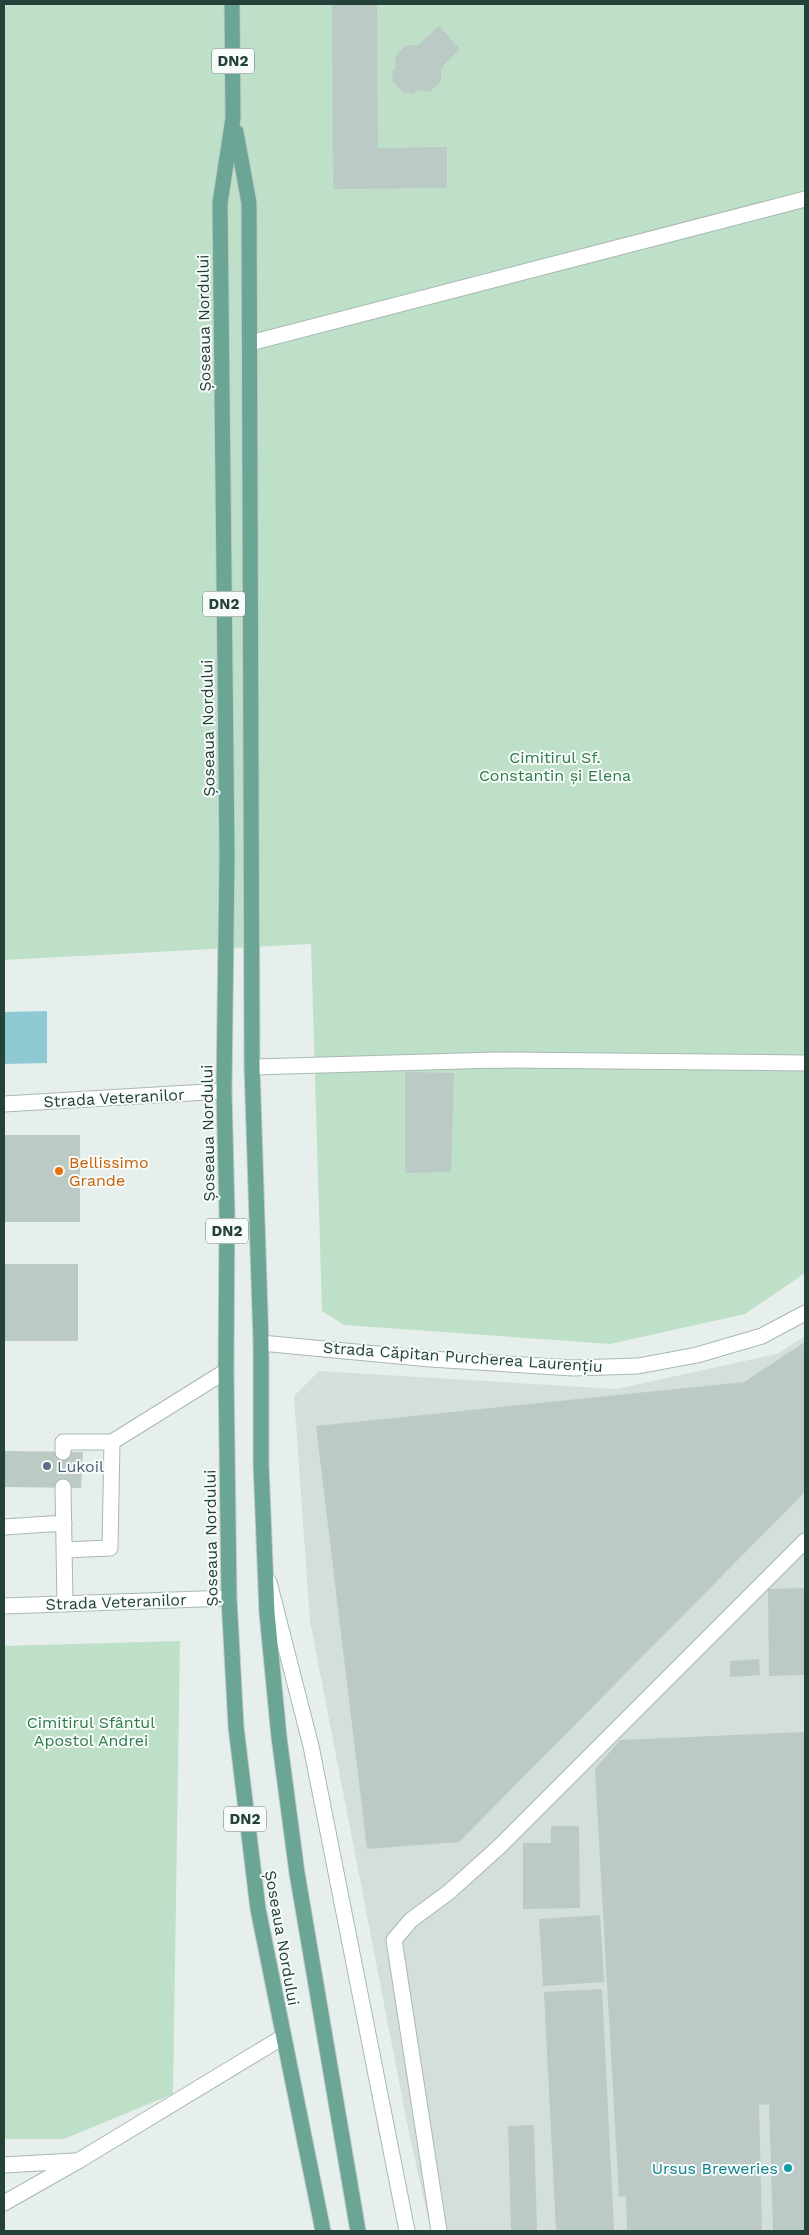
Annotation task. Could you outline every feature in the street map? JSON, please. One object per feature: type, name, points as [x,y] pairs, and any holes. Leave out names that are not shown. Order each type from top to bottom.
[{"type":"main road","name":"Șoseaua Nordului","points":[[232,4],[234,118],[249,203],[252,1067],[261,1343],[261,1464],[268,1613],[280,1737],[297,1873],[358,2231]]},
{"type":"main road","name":"Șoseaua Nordului","points":[[234,118],[220,203],[227,855],[224,1091],[227,1213],[226,1371],[229,1598],[236,1727],[246,1826],[258,1909],[282,2037],[305,2136],[323,2231]]},
{"type":"street","points":[[250,343],[805,199]]},
{"type":"street","points":[[252,1067],[496,1060],[805,1063]]},
{"type":"street","name":"Strada Veteranilor","points":[[4,1104],[224,1091]]},
{"type":"street","name":"Strada Căpitan Purcherea Laurențiu","points":[[261,1343],[573,1368],[638,1366],[697,1355],[762,1336],[805,1313]]},
{"type":"street","points":[[63,1452],[63,1442],[112,1442],[226,1371]]},
{"type":"street","points":[[64,1550],[110,1548],[112,1442]]},
{"type":"street","points":[[64,1487],[65,1604]]},
{"type":"street","points":[[4,1527],[64,1523]]},
{"type":"street","points":[[439,2231],[394,1940],[411,1920],[449,1892],[500,1846],[805,1540]]},
{"type":"street","name":"Șoseaua Nordului","points":[[266,1570],[310,1746],[407,2231]]},
{"type":"street","name":"Strada Veteranilor","points":[[4,1606],[229,1598]]},
{"type":"street","points":[[4,2203],[78,2161],[282,2037]]},
{"type":"street","points":[[4,2164],[78,2161]]},
{"type":"shaded area","points":[[805,1336],[805,2231],[431,2231],[409,2133],[310,1621],[294,1396],[319,1371],[617,1389],[777,1354]]},
{"type":"green space","name":"Cimitirul Sf. Constantin și Elena","points":[[4,4],[805,4],[805,1273],[745,1314],[610,1344],[344,1325],[322,1311],[311,944],[4,960]]},
{"type":"green space","name":"Cimitirul Sfântul Apostol Andrei","points":[[180,1641],[173,2094],[64,2139],[4,2139],[4,1646]]},
{"type":"water","points":[[47,1011],[47,1063],[4,1064],[4,1012]]},
{"type":"building","points":[[332,4],[377,4],[378,148],[447,147],[447,188],[333,189]]},
{"type":"building","points":[[439,26],[460,49],[441,68],[441,81],[430,92],[418,90],[413,94],[404,93],[393,82],[392,71],[396,67],[395,57],[406,45],[418,45]]},
{"type":"building","points":[[405,1072],[454,1073],[451,1172],[405,1173]]},
{"type":"building","points":[[4,1135],[80,1135],[80,1222],[4,1222]]},
{"type":"building","points":[[4,1264],[78,1264],[78,1341],[4,1341]]},
{"type":"building","points":[[805,1342],[805,1492],[459,1842],[367,1849],[316,1426],[744,1382]]},
{"type":"building","points":[[4,1451],[83,1452],[81,1488],[4,1487]]},
{"type":"building","points":[[805,1588],[805,1675],[769,1676],[768,1589]]},
{"type":"building","points":[[759,1659],[760,1675],[730,1677],[730,1661]]},
{"type":"building","points":[[805,1732],[805,2231],[773,2231],[769,2104],[759,2105],[762,2231],[627,2231],[626,2196],[619,2197],[595,1769],[620,1740]]},
{"type":"building","points":[[551,1826],[579,1826],[580,1908],[523,1909],[523,1843],[551,1843]]},
{"type":"building","points":[[600,1915],[604,1982],[543,1986],[539,1919]]},
{"type":"building","points":[[602,1989],[614,2231],[556,2231],[544,1992]]},
{"type":"building","points":[[534,2125],[537,2231],[511,2231],[508,2126]]},
{"type":"place","name":"Bellissimo Grande","points":[[59,1171]]},
{"type":"place","name":"Lukoil","points":[[47,1466]]},
{"type":"place","name":"Ursus Breweries","points":[[788,2168]]}]
